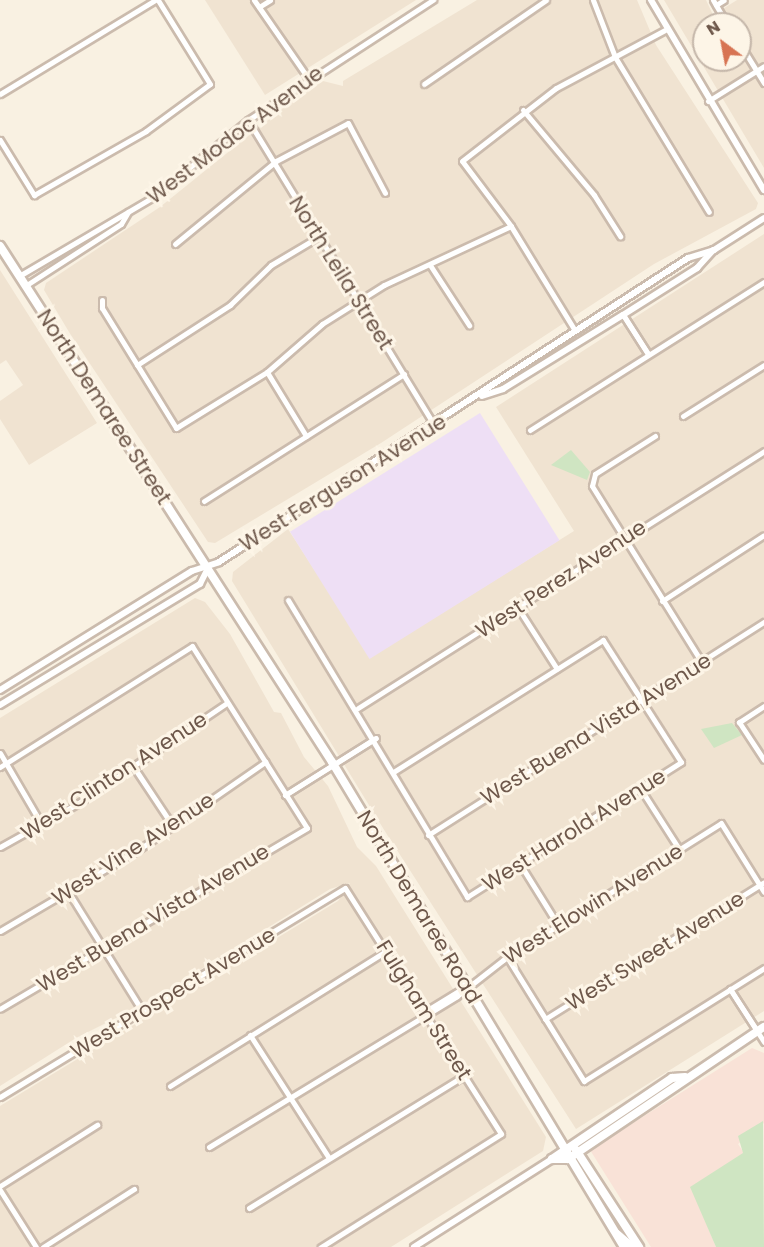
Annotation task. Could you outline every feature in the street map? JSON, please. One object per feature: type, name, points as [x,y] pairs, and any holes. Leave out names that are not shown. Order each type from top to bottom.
[{"type":"main road","name":"North Demaree Street","points":[[0,246],[208,568]]},
{"type":"main road","name":"North Demaree Road","points":[[208,568],[334,765],[566,1145],[568,1159],[624,1247]]},
{"type":"main road","points":[[552,1159],[566,1145],[672,1078],[685,1077],[760,1029]]},
{"type":"main road","points":[[552,1159],[568,1159],[679,1088],[685,1077]]},
{"type":"main road","points":[[566,1145],[578,1152],[639,1247]]},
{"type":"main road","points":[[615,1233],[632,1247]]},
{"type":"street","points":[[0,94],[156,0],[210,84],[146,131],[34,195],[0,140]]},
{"type":"street","points":[[254,0],[308,78]]},
{"type":"street","points":[[259,7],[270,0]]},
{"type":"street","name":"West Modoc Avenue","points":[[19,276],[128,212],[248,120],[308,78],[433,0]]},
{"type":"street","points":[[424,84],[546,0]]},
{"type":"street","points":[[593,0],[615,57],[709,212]]},
{"type":"street","points":[[651,0],[665,30],[764,190]]},
{"type":"street","points":[[715,3],[724,0]]},
{"type":"street","points":[[574,329],[511,226],[462,161],[524,110],[665,30]]},
{"type":"street","points":[[752,64],[764,83]]},
{"type":"street","points":[[708,101],[764,66]]},
{"type":"street","points":[[524,110],[594,195],[620,236]]},
{"type":"street","name":"North Leila Street","points":[[248,120],[276,161],[318,237],[434,425]]},
{"type":"street","points":[[175,244],[276,161],[348,123],[385,193]]},
{"type":"street","name":"West Modoc Avenue","points":[[26,286],[121,224],[128,212]]},
{"type":"street","name":"West Ferguson Avenue","points":[[478,398],[503,389],[623,315],[697,268],[714,250],[764,218]]},
{"type":"street","points":[[102,300],[102,308],[176,428],[267,372],[358,301],[511,226]]},
{"type":"street","points":[[137,365],[222,310],[271,265],[318,237]]},
{"type":"street","name":"West Ferguson Avenue","points":[[0,690],[192,572],[208,568],[293,509],[478,398],[574,329],[688,258],[714,250]]},
{"type":"street","points":[[430,265],[469,325]]},
{"type":"street","points":[[530,430],[764,281]]},
{"type":"street","points":[[623,315],[648,354]]},
{"type":"street","points":[[683,416],[764,366]]},
{"type":"street","points":[[267,372],[306,436]]},
{"type":"street","points":[[204,501],[404,374]]},
{"type":"street","points":[[655,436],[592,481],[662,601],[701,661]]},
{"type":"street","name":"West Perez Avenue","points":[[358,708],[764,451]]},
{"type":"street","points":[[662,601],[764,535]]},
{"type":"street","name":"West Ferguson Avenue","points":[[0,705],[200,584],[208,568]]},
{"type":"street","points":[[288,600],[376,738],[428,835]]},
{"type":"street","points":[[518,608],[557,669]]},
{"type":"street","name":"West Buena Vista Avenue","points":[[428,835],[764,622]]},
{"type":"street","points":[[393,772],[603,640],[642,701]]},
{"type":"street","points":[[1,765],[192,646],[285,795],[376,738]]},
{"type":"street","name":"West Harold Avenue","points":[[428,835],[467,897],[520,864],[681,762],[642,701]]},
{"type":"street","name":"West Clinton Avenue","points":[[0,847],[42,825],[227,704]]},
{"type":"street","points":[[764,706],[739,722],[764,760]]},
{"type":"street","points":[[0,753],[1,765],[42,825]]},
{"type":"street","name":"West Vine Avenue","points":[[0,931],[69,893],[265,762]]},
{"type":"street","points":[[133,765],[172,825]]},
{"type":"street","points":[[640,788],[679,849]]},
{"type":"street","name":"West Buena Vista Avenue","points":[[0,1009],[104,950],[307,828],[285,795]]},
{"type":"street","name":"West Elowin Avenue","points":[[209,1147],[467,986],[507,957],[721,823],[762,883]]},
{"type":"street","points":[[520,864],[558,925]]},
{"type":"street","points":[[762,883],[764,892]]},
{"type":"street","name":"West Sweet Avenue","points":[[545,1019],[762,883]]},
{"type":"street","name":"Fulgham Street","points":[[321,1247],[501,1134],[345,888]]},
{"type":"street","name":"West Prospect Avenue","points":[[0,1097],[144,1014],[345,888]]},
{"type":"street","points":[[69,893],[144,1014]]},
{"type":"street","points":[[170,1086],[386,951]]},
{"type":"street","points":[[507,957],[584,1081],[764,968]]},
{"type":"street","points":[[730,989],[760,1029],[764,1042]]},
{"type":"street","points":[[250,1035],[329,1158]]},
{"type":"street","points":[[249,1208],[465,1075]]},
{"type":"street","points":[[36,1247],[0,1188],[97,1125]]},
{"type":"street","points":[[414,1247],[552,1159]]},
{"type":"street","points":[[44,1247],[134,1189]]},
{"type":"shaded area","points":[[205,0],[416,0],[265,95]]},
{"type":"shaded area","points":[[477,0],[637,0],[656,45],[758,203],[756,209],[654,264],[381,443],[215,543],[208,542],[69,332],[44,290],[46,283],[160,207],[298,96],[323,81],[343,86],[343,81]]},
{"type":"shaded area","points":[[664,0],[706,0],[712,12],[692,12],[692,47]]},
{"type":"shaded area","points":[[737,0],[764,0],[764,168],[707,72],[752,72],[752,12],[718,12]]},
{"type":"shaded area","points":[[764,234],[764,1011],[576,1129],[386,833],[232,581],[233,572],[288,529],[371,657],[574,531],[496,407]]},
{"type":"shaded area","points":[[0,270],[97,423],[29,465],[0,419],[0,401],[23,385],[6,360],[0,364]]},
{"type":"shaded area","points":[[480,413],[559,540],[370,659],[290,532]]},
{"type":"shaded area","points":[[195,598],[205,602],[230,634],[274,712],[281,713],[304,757],[328,786],[357,847],[376,866],[546,1137],[543,1151],[391,1247],[0,1247],[0,1106],[338,901],[350,883],[330,889],[148,1002],[76,1038],[0,1086],[0,718]]},
{"type":"shaded area","points":[[752,1048],[764,1053],[764,1123],[738,1144],[744,1153],[691,1187],[716,1247],[651,1247],[590,1150]]},
{"type":"green space","points":[[571,450],[590,472],[587,480],[551,465]]},
{"type":"green space","points":[[732,723],[742,735],[714,748],[701,729]]},
{"type":"green space","points":[[763,1121],[764,1247],[716,1247],[690,1187],[743,1153],[738,1136]]}]
